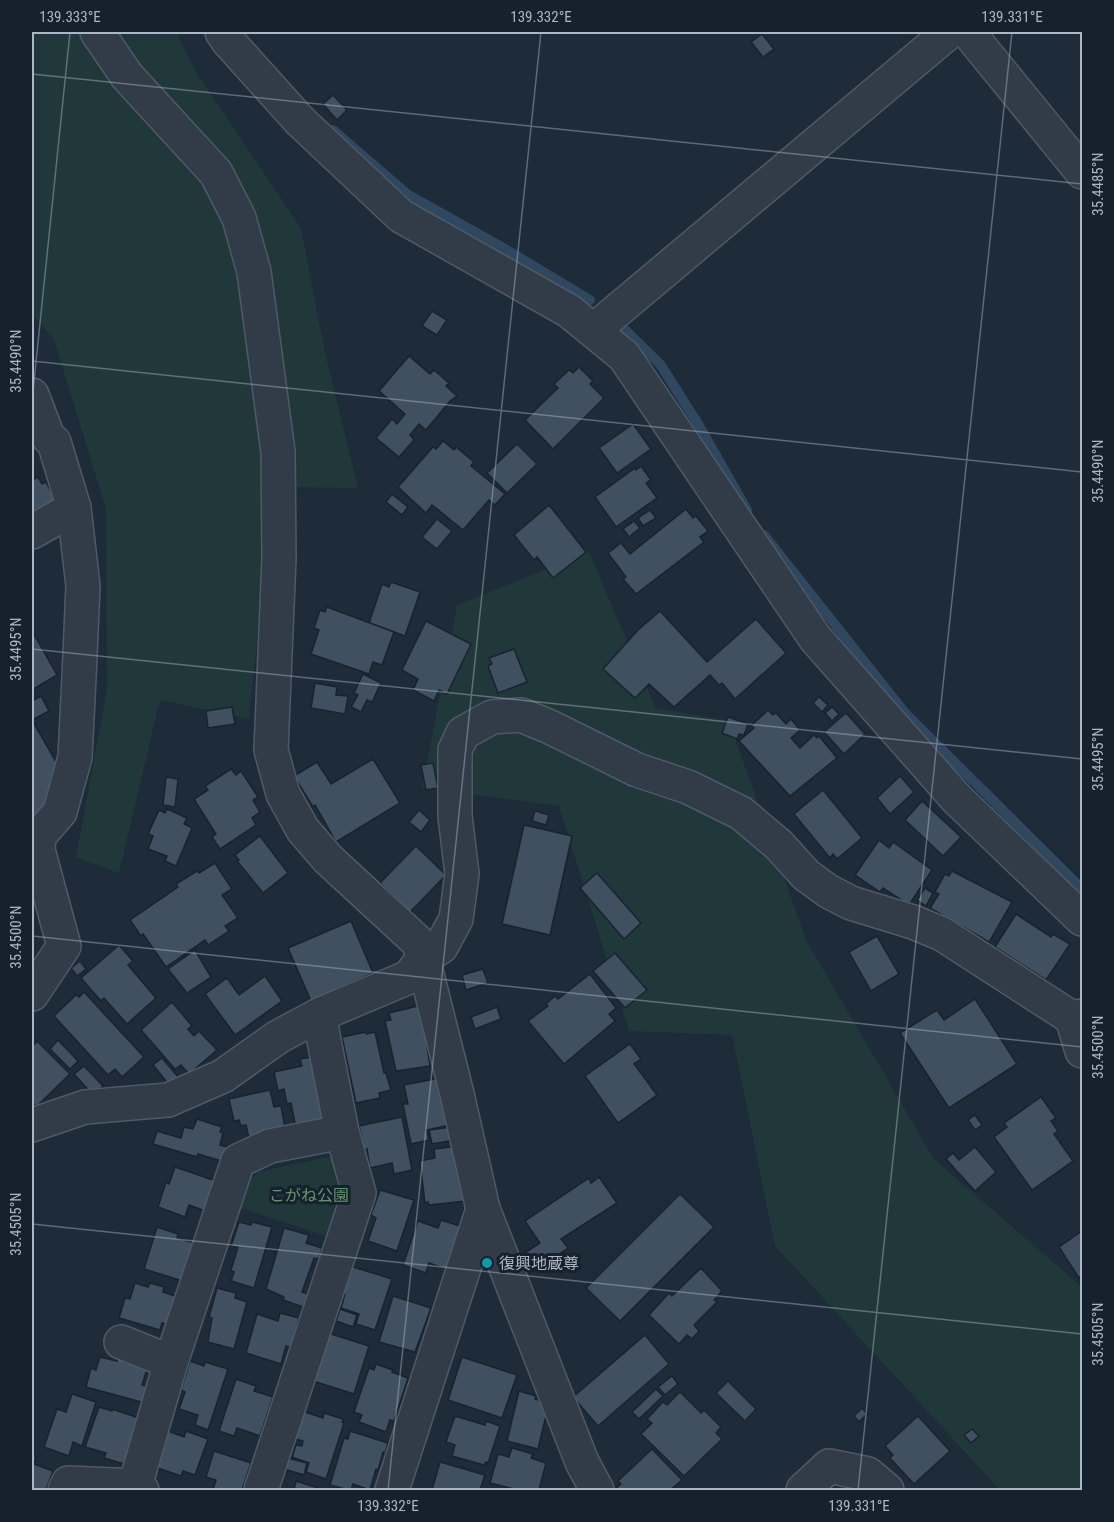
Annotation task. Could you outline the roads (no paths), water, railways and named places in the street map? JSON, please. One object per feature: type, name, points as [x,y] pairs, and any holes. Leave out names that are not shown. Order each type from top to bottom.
[{"type":"street","points":[[97,32],[127,76],[216,173],[239,218],[255,272],[278,452],[279,558],[271,750],[283,794],[303,830],[328,859],[419,943],[483,1209],[582,1462],[597,1491]]},
{"type":"street","points":[[222,32],[300,121],[401,216],[569,311],[624,356],[815,638],[957,799],[1083,919]]},
{"type":"street","points":[[594,330],[949,32]]},
{"type":"street","points":[[968,32],[1083,172]]},
{"type":"street","points":[[32,395],[48,437],[54,442],[74,508],[83,586],[75,757],[60,812],[39,836],[34,849],[64,946],[32,994]]},
{"type":"street","points":[[32,532],[74,508]]},
{"type":"street","points":[[32,1125],[85,1107],[168,1100],[223,1076],[278,1037],[319,1015],[409,977],[424,958],[441,947],[456,919],[462,873],[455,816],[455,750],[463,733],[492,717],[521,715],[550,727],[637,771],[688,787],[741,813],[779,845],[806,875],[828,891],[851,903],[913,922],[942,934],[1077,1017],[1083,1051]]},
{"type":"street","points":[[261,1491],[359,1193],[342,1132],[319,1015]]},
{"type":"street","points":[[64,1491],[68,1483],[139,1488],[171,1362],[238,1161],[270,1146],[342,1132]]},
{"type":"street","points":[[392,1491],[483,1209]]},
{"type":"street","points":[[121,1342],[171,1362]]},
{"type":"street","points":[[803,1491],[829,1466],[868,1474],[887,1491]]},
{"type":"waterway","points":[[333,130],[407,194],[590,300]]},
{"type":"waterway","points":[[623,328],[660,364],[698,424],[747,510]]},
{"type":"waterway","points":[[764,535],[905,713],[1082,889]]},
{"type":"place","name":"復興地蔵尊","points":[[487,1263]]},
{"type":"park label","name":"こがね公園","points":[[309,1195]]}]
